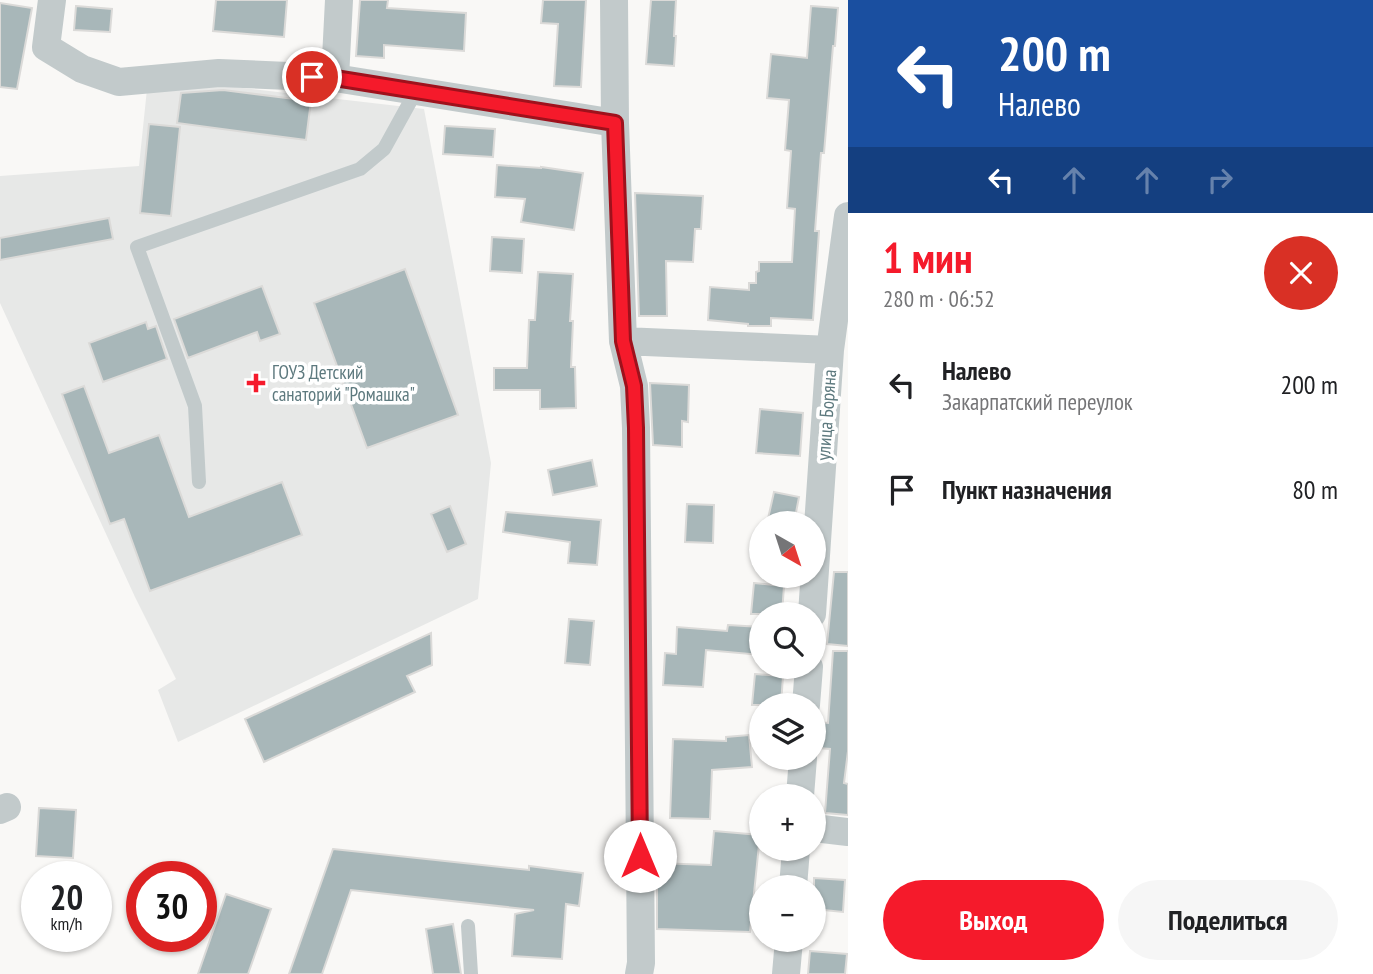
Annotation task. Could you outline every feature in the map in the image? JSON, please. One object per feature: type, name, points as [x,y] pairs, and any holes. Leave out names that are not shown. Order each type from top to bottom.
[{"type":"street","points":[[52,0],[46,47],[82,69],[119,82],[219,73],[335,78],[615,123]]},
{"type":"street","points":[[335,78],[339,0]]},
{"type":"street","points":[[614,0],[615,123],[623,341],[634,386],[636,428],[641,950],[639,974]]},
{"type":"street","name":"улица Боряна","points":[[813,602],[830,350],[848,216]]},
{"type":"street","points":[[623,341],[830,350]]},
{"type":"street","points":[[826,829],[848,832]]},
{"type":"street","points":[[786,974],[788,952]]},
{"type":"lane","points":[[199,482],[195,406],[137,247],[360,169],[384,149],[416,91]]},
{"type":"lane","points":[[468,926],[471,974]]},
{"type":"shaded area","name":"ГОУЗ Детский санаторий \"Ромашка\"","points":[[182,81],[424,109],[491,463],[478,599],[178,742],[158,690],[176,679],[135,597],[0,303],[0,176],[139,166],[147,89]]},
{"type":"building","points":[[216,0],[287,0],[284,37],[213,31]]},
{"type":"building","points":[[360,0],[388,0],[387,8],[466,13],[464,51],[384,45],[384,58],[356,56]]},
{"type":"building","points":[[543,0],[586,0],[581,87],[554,86],[558,24],[541,23]]},
{"type":"building","points":[[651,0],[676,0],[674,66],[646,64]]},
{"type":"building","points":[[0,3],[32,8],[17,89],[0,87]]},
{"type":"building","points":[[76,6],[112,9],[110,32],[74,30]]},
{"type":"building","points":[[811,6],[838,8],[824,153],[821,153],[815,231],[819,231],[813,320],[771,318],[771,326],[748,326],[708,320],[710,287],[749,290],[749,283],[756,283],[759,262],[792,262],[795,209],[787,208],[791,151],[785,150],[789,100],[767,98],[771,54],[807,58]]},
{"type":"building","points":[[223,90],[311,101],[306,140],[177,123],[181,93]]},
{"type":"building","points":[[149,124],[180,127],[171,216],[140,213]]},
{"type":"building","points":[[445,126],[495,129],[493,157],[443,154]]},
{"type":"building","points":[[497,165],[583,173],[574,230],[521,222],[525,199],[495,197]]},
{"type":"building","points":[[635,193],[703,196],[701,229],[695,229],[693,262],[666,261],[667,316],[639,316]]},
{"type":"building","points":[[109,218],[113,239],[0,260],[0,238]]},
{"type":"building","points":[[492,237],[524,239],[522,273],[490,271]]},
{"type":"building","points":[[405,269],[458,415],[367,448],[314,303]]},
{"type":"building","points":[[538,272],[573,274],[571,367],[575,367],[576,408],[540,409],[540,390],[494,390],[494,368],[527,368],[529,320],[535,320]]},
{"type":"building","points":[[262,286],[280,334],[260,341],[257,332],[188,358],[174,319]]},
{"type":"building","points":[[146,322],[148,329],[156,326],[167,359],[103,382],[89,343]]},
{"type":"building","points":[[650,383],[689,385],[688,422],[682,421],[682,447],[653,445]]},
{"type":"building","points":[[84,386],[109,453],[159,435],[189,517],[282,482],[302,535],[150,591],[124,519],[110,524],[62,394]]},
{"type":"building","points":[[760,409],[803,413],[800,456],[756,453]]},
{"type":"building","points":[[592,460],[597,486],[553,495],[548,470]]},
{"type":"building","points":[[774,492],[799,497],[796,511],[770,511]]},
{"type":"building","points":[[687,504],[714,505],[713,543],[685,542]]},
{"type":"building","points":[[450,506],[466,544],[447,552],[431,514]]},
{"type":"building","points":[[506,512],[601,520],[597,565],[568,563],[570,542],[503,532]]},
{"type":"building","points":[[834,572],[848,572],[848,646],[827,644]]},
{"type":"building","points":[[754,588],[784,588],[783,602],[752,602]]},
{"type":"building","points":[[569,619],[594,621],[590,665],[565,663]]},
{"type":"building","points":[[728,625],[749,626],[749,654],[706,650],[703,687],[663,685],[665,653],[676,654],[677,627],[727,631]]},
{"type":"building","points":[[431,633],[432,665],[407,676],[415,692],[264,762],[245,719]]},
{"type":"building","points":[[833,651],[848,651],[848,751],[844,783],[848,784],[848,815],[826,813],[830,749],[826,749]]},
{"type":"building","points":[[755,679],[783,679],[782,693],[753,693]]},
{"type":"building","points":[[749,735],[749,767],[712,770],[710,819],[670,818],[673,739],[726,741],[726,737]]},
{"type":"building","points":[[39,808],[76,810],[73,858],[36,856]]},
{"type":"building","points":[[714,831],[749,834],[749,861],[757,861],[756,875],[749,875],[749,932],[657,929],[657,863],[711,865]]},
{"type":"building","points":[[333,849],[529,870],[529,866],[583,873],[579,906],[566,904],[562,959],[512,956],[515,914],[534,910],[351,890],[322,974],[289,974]]},
{"type":"building","points":[[826,879],[845,880],[843,912],[826,910]]},
{"type":"building","points":[[226,894],[271,909],[248,974],[198,974],[206,952],[217,952],[217,920]]},
{"type":"building","points":[[453,924],[461,974],[433,974],[426,929]]},
{"type":"building","points":[[810,952],[847,954],[845,974],[808,974]]},
{"type":"place","name":"ГОУЗ Детский санаторий \"Ромашка\"","points":[[256,383]]},
{"type":"route","points":[[312,77],[335,78],[615,123],[623,341],[634,386],[636,428],[640,856]]}]
